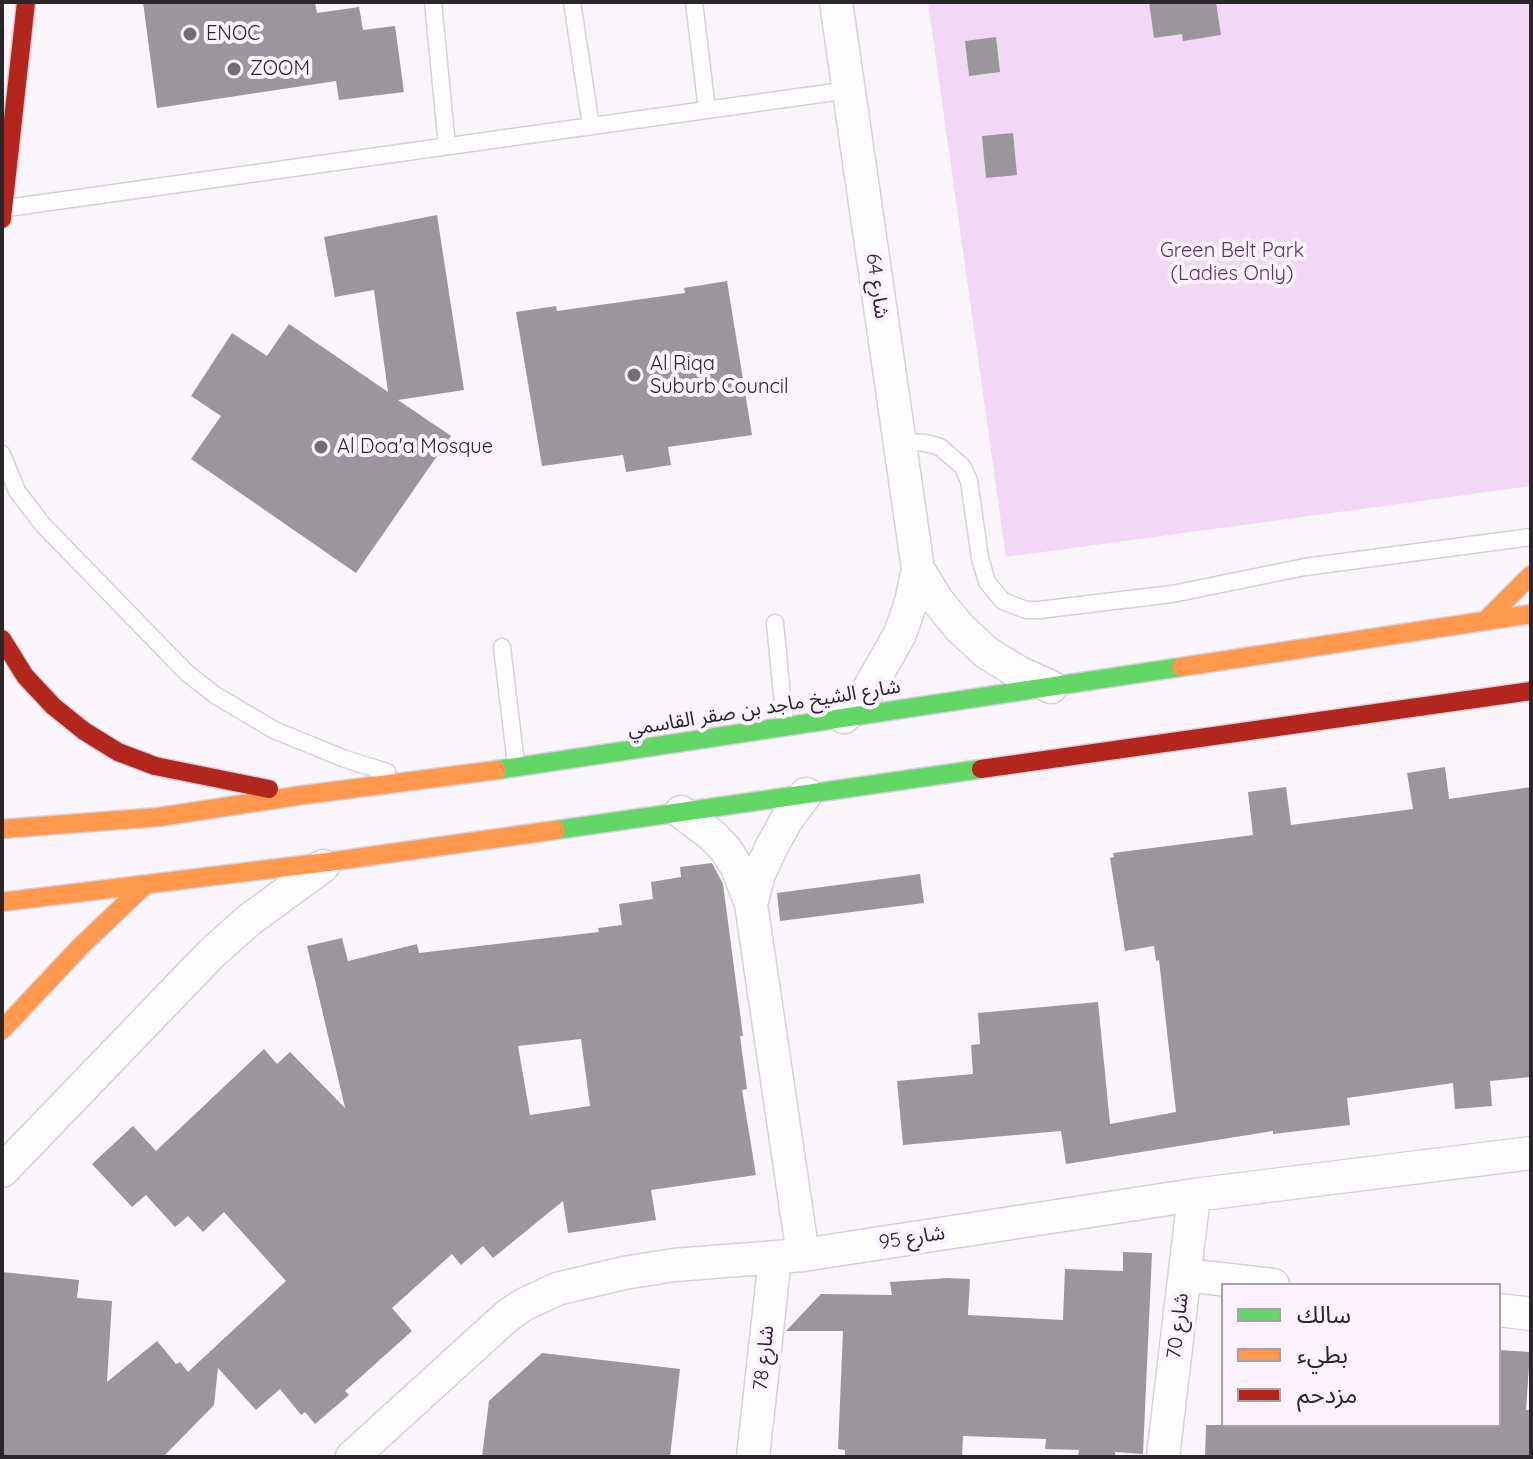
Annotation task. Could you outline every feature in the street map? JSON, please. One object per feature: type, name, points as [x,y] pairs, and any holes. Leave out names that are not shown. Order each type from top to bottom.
[{"type":"main road","points":[[3,214],[26,2]]},
{"type":"main road","points":[[1486,620],[1531,575]]},
{"type":"main road","name":"شارع الشيخ ماجد بن صقر القاسمي","points":[[2,829],[159,817],[303,795],[428,781],[1531,614]]},
{"type":"main road","points":[[2,639],[25,676],[53,706],[84,731],[118,752],[155,766],[303,795]]},
{"type":"main road","points":[[2,902],[328,862],[1531,691]]},
{"type":"main road","points":[[2,1030],[81,946],[144,886]]},
{"type":"street","name":"شارع 64","points":[[836,2],[918,569],[900,634],[867,692],[844,717]]},
{"type":"street","name":"شارع 64","points":[[918,569],[937,600],[960,628],[987,653],[1051,687]]},
{"type":"street","points":[[751,904],[759,874],[772,846],[806,794]]},
{"type":"street","points":[[681,812],[712,835],[726,850],[737,867],[751,904]]},
{"type":"street","points":[[2,1171],[212,953],[268,905],[328,862]]},
{"type":"street","name":"شارع 78","points":[[751,904],[789,1257],[753,1457]]},
{"type":"street","name":"شارع 95","points":[[352,1457],[507,1316],[557,1289],[624,1273],[725,1260],[789,1257],[1194,1195],[1531,1153]]},
{"type":"street","name":"شارع 70","points":[[1163,1457],[1194,1195]]},
{"type":"street","points":[[1185,1275],[1255,1283]]},
{"type":"street","points":[[1501,1310],[1531,1314]]},
{"type":"lane","points":[[433,2],[447,146]]},
{"type":"lane","points":[[572,2],[591,126]]},
{"type":"lane","points":[[694,2],[707,110]]},
{"type":"lane","points":[[3,214],[447,146],[849,90]]},
{"type":"lane","points":[[900,445],[911,442],[940,447],[963,467],[969,481],[980,558],[987,582],[1003,601],[1026,610],[1172,594],[1305,567],[1531,537]]},
{"type":"lane","points":[[2,454],[17,491],[43,525],[162,648],[215,695],[274,730],[305,744],[386,772],[428,781]]},
{"type":"lane","points":[[775,623],[785,727]]},
{"type":"lane","points":[[502,647],[517,768]]},
{"type":"green space","name":"Green Belt Park (Ladies Only)","points":[[928,2],[1531,2],[1531,486],[1006,557]]},
{"type":"building","points":[[143,2],[315,2],[317,13],[359,7],[363,30],[395,26],[404,92],[339,100],[336,81],[157,108]]},
{"type":"building","points":[[1149,2],[1216,2],[1221,35],[1183,41],[1182,34],[1154,38]]},
{"type":"building","points":[[996,37],[1000,72],[969,76],[965,41]]},
{"type":"building","points":[[1013,133],[1017,175],[986,178],[982,136]]},
{"type":"building","name":"Al Doa'a Mosque","points":[[437,215],[464,390],[398,400],[451,436],[356,573],[191,459],[221,416],[191,396],[232,333],[267,356],[289,324],[388,392],[374,290],[335,297],[324,237]]},
{"type":"building","name":"Al Riqa Suburb Council","points":[[727,281],[752,435],[668,447],[671,465],[626,472],[623,455],[542,466],[516,312],[556,306],[557,311],[685,293],[684,288]]},
{"type":"building","points":[[1445,767],[1449,799],[1531,787],[1531,1077],[1490,1081],[1492,1106],[1455,1109],[1453,1083],[1347,1098],[1350,1125],[1273,1134],[1273,1131],[1066,1164],[1061,1131],[903,1145],[897,1081],[973,1074],[971,1045],[980,1044],[978,1013],[1098,1002],[1110,1124],[1176,1112],[1159,960],[1156,961],[1154,946],[1125,951],[1110,858],[1114,857],[1113,853],[1253,835],[1248,792],[1286,787],[1291,825],[1413,809],[1407,773]]},
{"type":"building","points":[[712,863],[723,884],[743,1036],[740,1036],[747,1089],[742,1090],[756,1175],[651,1190],[656,1220],[568,1233],[563,1201],[493,1258],[483,1246],[461,1265],[452,1254],[392,1308],[412,1331],[345,1391],[349,1395],[315,1424],[305,1412],[301,1415],[280,1389],[256,1410],[218,1368],[214,1405],[163,1457],[2,1457],[2,1272],[79,1280],[77,1298],[112,1301],[107,1382],[157,1341],[176,1364],[180,1362],[188,1372],[286,1281],[224,1212],[203,1232],[188,1216],[175,1227],[146,1195],[132,1207],[92,1164],[133,1126],[156,1151],[264,1049],[277,1064],[290,1052],[345,1108],[307,946],[342,938],[348,961],[417,944],[419,953],[599,932],[598,928],[622,925],[619,904],[653,899],[651,882],[681,877],[680,867]],"holes":[[[581,1039],[590,1106],[530,1115],[518,1046]]]},
{"type":"building","points":[[920,874],[924,903],[780,921],[777,893]]},
{"type":"building","points":[[1123,1252],[1152,1253],[1143,1454],[1115,1452],[1115,1457],[1078,1457],[1079,1450],[1045,1449],[1046,1439],[963,1436],[962,1457],[845,1457],[845,1450],[838,1449],[843,1331],[786,1331],[821,1294],[892,1295],[890,1282],[970,1279],[968,1315],[1063,1320],[1065,1269],[1123,1271]]},
{"type":"building","points":[[1501,1350],[1530,1352],[1526,1410],[1531,1410],[1531,1457],[1205,1457],[1206,1425],[1501,1427]]},
{"type":"building","points":[[542,1353],[680,1369],[670,1457],[482,1457],[489,1401]]},
{"type":"traffic: fast","points":[[497,770],[1181,667]]},
{"type":"traffic: fast","points":[[556,830],[981,769]]},
{"type":"traffic: slow","points":[[1486,620],[1531,575]]},
{"type":"traffic: slow","points":[[1181,667],[1531,614]]},
{"type":"traffic: slow","points":[[2,829],[159,817],[497,770]]},
{"type":"traffic: slow","points":[[2,902],[556,830]]},
{"type":"traffic: slow","points":[[2,1030],[81,946],[144,886]]},
{"type":"traffic: jam","points":[[2,219],[26,2]]},
{"type":"traffic: jam","points":[[2,639],[25,676],[53,706],[84,731],[118,752],[155,766],[269,789]]},
{"type":"traffic: jam","points":[[981,769],[1531,691]]},
{"type":"place","name":"ENOC","points":[[190,34]]},
{"type":"place","name":"ZOOM","points":[[234,69]]},
{"type":"place","name":"Al Riqa Suburb Council","points":[[634,375]]},
{"type":"place","name":"Al Doa'a Mosque","points":[[321,447]]}]
